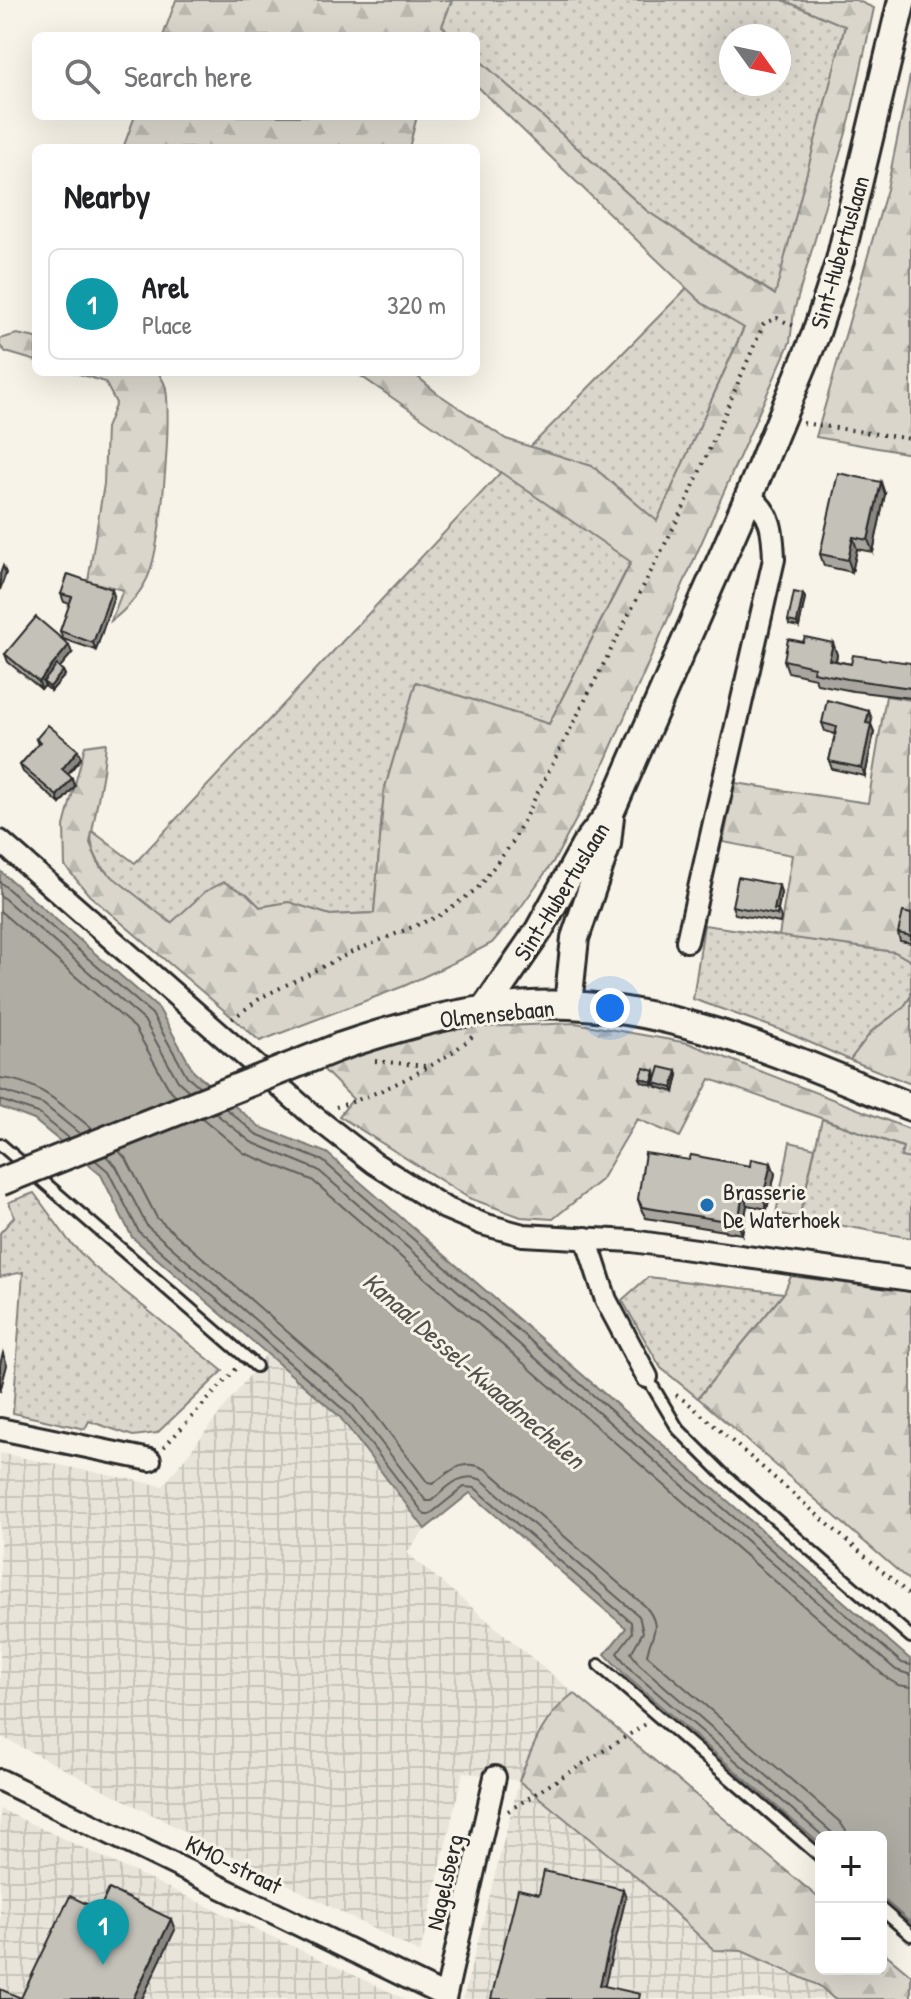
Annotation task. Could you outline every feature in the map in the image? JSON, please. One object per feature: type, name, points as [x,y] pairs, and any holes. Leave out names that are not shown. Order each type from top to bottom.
[{"type":"street","name":"Sint-Hubertuslaan","points":[[484,1010],[539,930],[586,844],[610,813],[781,419],[815,336],[840,260],[902,0]]},
{"type":"street","points":[[687,941],[774,559],[773,533],[763,506],[749,496]]},
{"type":"street","name":"Sint-Hubertuslaan","points":[[568,1005],[575,938],[607,844],[610,813]]},
{"type":"street","points":[[0,841],[336,1134],[374,1163],[445,1208],[483,1224],[523,1235],[704,1250],[911,1280]]},
{"type":"street","name":"Olmensebaan","points":[[0,1182],[339,1047],[398,1028],[484,1010],[568,1005],[638,1013],[718,1032],[911,1107]]},
{"type":"street","points":[[586,1238],[606,1300],[647,1377]]},
{"type":"street","points":[[0,1429],[150,1460]]},
{"type":"street","name":"Nagelsberg","points":[[445,1997],[495,1777]]},
{"type":"street","name":"KMO-straat","points":[[0,1780],[445,1997]]},
{"type":"lane","points":[[0,1144],[256,1366]]},
{"type":"lane","points":[[647,1377],[678,1429],[723,1474],[911,1637]]},
{"type":"lane","points":[[599,1665],[815,1852]]},
{"type":"lane","points":[[887,1914],[911,1935]]},
{"type":"path","points":[[217,1030],[262,997],[352,952],[439,916],[477,889],[512,843],[686,503],[764,323],[777,318],[815,336]]},
{"type":"path","points":[[781,419],[911,439]]},
{"type":"path","points":[[331,1109],[354,1102],[457,1051],[482,1028],[484,1010]]},
{"type":"path","points":[[150,1460],[188,1424],[246,1358]]},
{"type":"path","points":[[647,1377],[688,1403],[911,1596]]},
{"type":"path","points":[[483,1826],[659,1717]]},
{"type":"shaded area","points":[[267,1353],[339,1416],[425,1529],[407,1553],[574,1693],[557,1706],[641,1881],[714,1950],[742,1951],[820,1986],[834,1999],[463,1999],[519,1781],[463,1772],[420,1953],[0,1736],[0,1453],[163,1486]]},
{"type":"shaded area","points":[[0,1809],[405,1999],[0,1999]]},
{"type":"green space","points":[[176,0],[452,0],[442,26],[449,32],[164,32]]},
{"type":"green space","points":[[452,0],[783,0],[845,26],[776,295],[647,211],[480,61],[480,32],[449,32],[442,26]]},
{"type":"green space","points":[[783,0],[856,0],[874,8],[850,119],[794,311],[790,342],[595,784],[555,859],[492,943],[404,986],[260,1041],[89,895],[65,866],[64,826],[85,746],[106,743],[90,843],[100,867],[171,923],[206,891],[224,882],[247,894],[260,907],[289,902],[330,915],[374,913],[384,791],[416,682],[549,724],[631,562],[361,376],[417,376],[506,439],[592,466],[657,521],[744,328],[702,303],[480,89],[480,61],[647,211],[775,295],[845,26]]},
{"type":"green space","points":[[911,71],[911,454],[816,437],[887,189]]},
{"type":"green space","points":[[134,120],[416,120],[410,144],[124,144]]},
{"type":"green space","points":[[687,288],[702,303],[744,327],[657,522],[620,489],[530,447]]},
{"type":"green space","points":[[17,334],[32,337],[32,360],[6,352],[0,346],[0,339]]},
{"type":"green space","points":[[86,376],[160,376],[166,388],[167,406],[164,485],[152,563],[140,591],[111,621],[123,590],[88,581],[104,484],[106,428],[116,403],[105,382]]},
{"type":"green space","points":[[501,472],[631,561],[549,724],[416,682],[384,791],[374,913],[330,915],[288,902],[260,907],[247,894],[206,891],[172,924],[119,884],[97,859],[92,845],[92,831],[135,863]]},
{"type":"green space","points":[[886,696],[911,700],[911,961],[895,952],[779,936],[792,855],[723,842],[735,783],[868,803]]},
{"type":"green space","points":[[704,925],[895,952],[911,961],[911,996],[903,1008],[872,1031],[850,1060],[781,1030],[693,999]]},
{"type":"green space","points":[[911,996],[911,1084],[850,1060],[872,1031],[903,1008]]},
{"type":"green space","points":[[575,1023],[688,1043],[909,1129],[911,1159],[901,1157],[903,1147],[710,1079],[680,1137],[637,1119],[601,1180],[553,1219],[521,1217],[469,1198],[339,1116],[353,1099],[322,1068],[369,1046],[434,1029]]},
{"type":"green space","points":[[822,1119],[903,1147],[901,1157],[911,1159],[911,1238],[799,1218]]},
{"type":"green space","points":[[790,1142],[815,1148],[799,1218],[776,1213]]},
{"type":"green space","points":[[34,1193],[69,1241],[92,1265],[223,1371],[157,1433],[133,1436],[89,1421],[85,1429],[13,1413],[23,1272],[0,1277],[0,1233],[14,1217],[9,1202]]},
{"type":"green space","points":[[791,1276],[911,1292],[911,1582],[698,1398],[784,1293]]},
{"type":"green space","points":[[648,1277],[784,1293],[698,1398],[661,1368],[622,1300]]},
{"type":"green space","points":[[574,1693],[815,1895],[815,1975],[887,1975],[887,1955],[911,1975],[911,1999],[834,1999],[820,1986],[742,1951],[714,1950],[641,1881],[519,1781],[534,1744],[563,1702]]},
{"type":"water","name":"Kanaal Dessel-Kwaadmechelen","points":[[0,871],[159,1009],[194,1072],[260,1127],[327,1153],[911,1660],[911,1923],[887,1902],[887,1831],[815,1831],[815,1840],[627,1677],[605,1654],[626,1628],[470,1493],[425,1529],[339,1416],[132,1237],[101,1175],[34,1120],[0,1107]]},
{"type":"building","points":[[838,473],[881,482],[868,540],[853,537],[848,560],[820,554]]},
{"type":"building","points":[[68,574],[112,589],[93,643],[60,631],[72,597],[61,594]]},
{"type":"building","points":[[794,592],[803,594],[797,623],[788,621]]},
{"type":"building","points":[[36,617],[69,645],[39,682],[5,654]]},
{"type":"building","points":[[805,637],[833,643],[829,660],[851,664],[853,655],[911,663],[911,688],[813,672],[814,667],[784,660],[788,639],[803,642]]},
{"type":"building","points":[[57,665],[63,671],[50,687],[43,682]]},
{"type":"building","points":[[827,700],[869,711],[866,723],[871,724],[862,768],[829,761],[837,727],[822,723]]},
{"type":"building","points":[[48,725],[78,750],[62,769],[72,778],[57,796],[20,765],[40,742],[36,739]]},
{"type":"building","points":[[738,877],[779,885],[774,910],[778,910],[777,915],[732,906]]},
{"type":"building","points":[[903,912],[911,914],[911,936],[898,933]]},
{"type":"building","points":[[660,1067],[677,1071],[672,1088],[655,1083]]},
{"type":"building","points":[[644,1068],[655,1071],[652,1082],[640,1078]]},
{"type":"building","points":[[645,1153],[689,1160],[691,1155],[750,1166],[751,1159],[771,1163],[763,1197],[743,1193],[738,1223],[642,1207],[638,1199]]},
{"type":"building","points":[[544,1871],[623,1889],[600,1985],[640,1994],[639,1999],[491,1999],[518,1889],[539,1894]]},
{"type":"building","points":[[109,1889],[171,1919],[133,1999],[0,1999],[0,1989],[21,1998],[70,1896],[99,1910]]},
{"type":"place","name":"Brasserie De Waterhoek","points":[[707,1205]]},
{"type":"place","name":"Arel","points":[[103,1965]]}]
